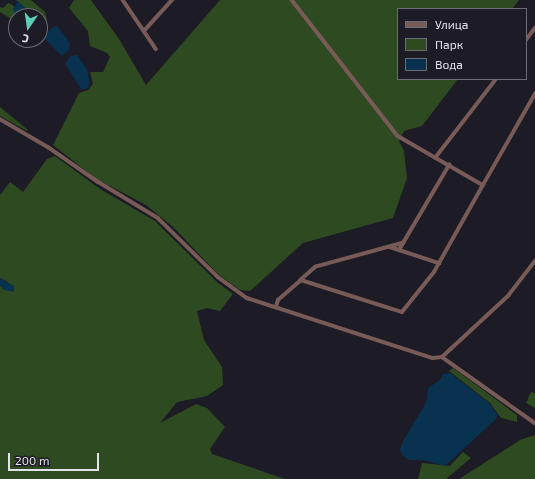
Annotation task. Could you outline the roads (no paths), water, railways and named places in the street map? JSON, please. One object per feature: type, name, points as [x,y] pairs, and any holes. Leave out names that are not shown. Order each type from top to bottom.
[{"type":"street","points":[[123,0],[156,49]]},
{"type":"street","points":[[144,31],[172,0]]},
{"type":"street","points":[[292,0],[398,136],[483,185]]},
{"type":"street","points":[[527,39],[535,28]]},
{"type":"street","points":[[435,158],[495,80]]},
{"type":"street","points":[[301,280],[402,312],[439,263],[535,94]]},
{"type":"street","points":[[0,119],[48,146],[97,181],[158,218],[202,263],[238,293],[276,307],[433,358],[442,357],[516,287],[535,261]]},
{"type":"street","points":[[399,250],[449,166]]},
{"type":"street","points":[[276,307],[278,300],[316,268],[404,243]]},
{"type":"street","points":[[389,247],[439,263]]},
{"type":"street","points":[[442,357],[535,423]]},
{"type":"water","points":[[18,1],[26,8],[14,8]]},
{"type":"water","points":[[57,26],[70,43],[69,50],[62,56],[48,42],[48,32],[53,27]]},
{"type":"water","points":[[77,55],[87,69],[90,84],[87,89],[81,89],[65,64],[70,56]]},
{"type":"water","points":[[0,278],[14,286],[14,292],[4,290],[0,285]]},
{"type":"water","points":[[450,373],[489,403],[497,414],[496,419],[445,466],[423,460],[410,460],[402,455],[400,449],[403,441],[426,403],[428,388],[440,380],[443,374]]}]
